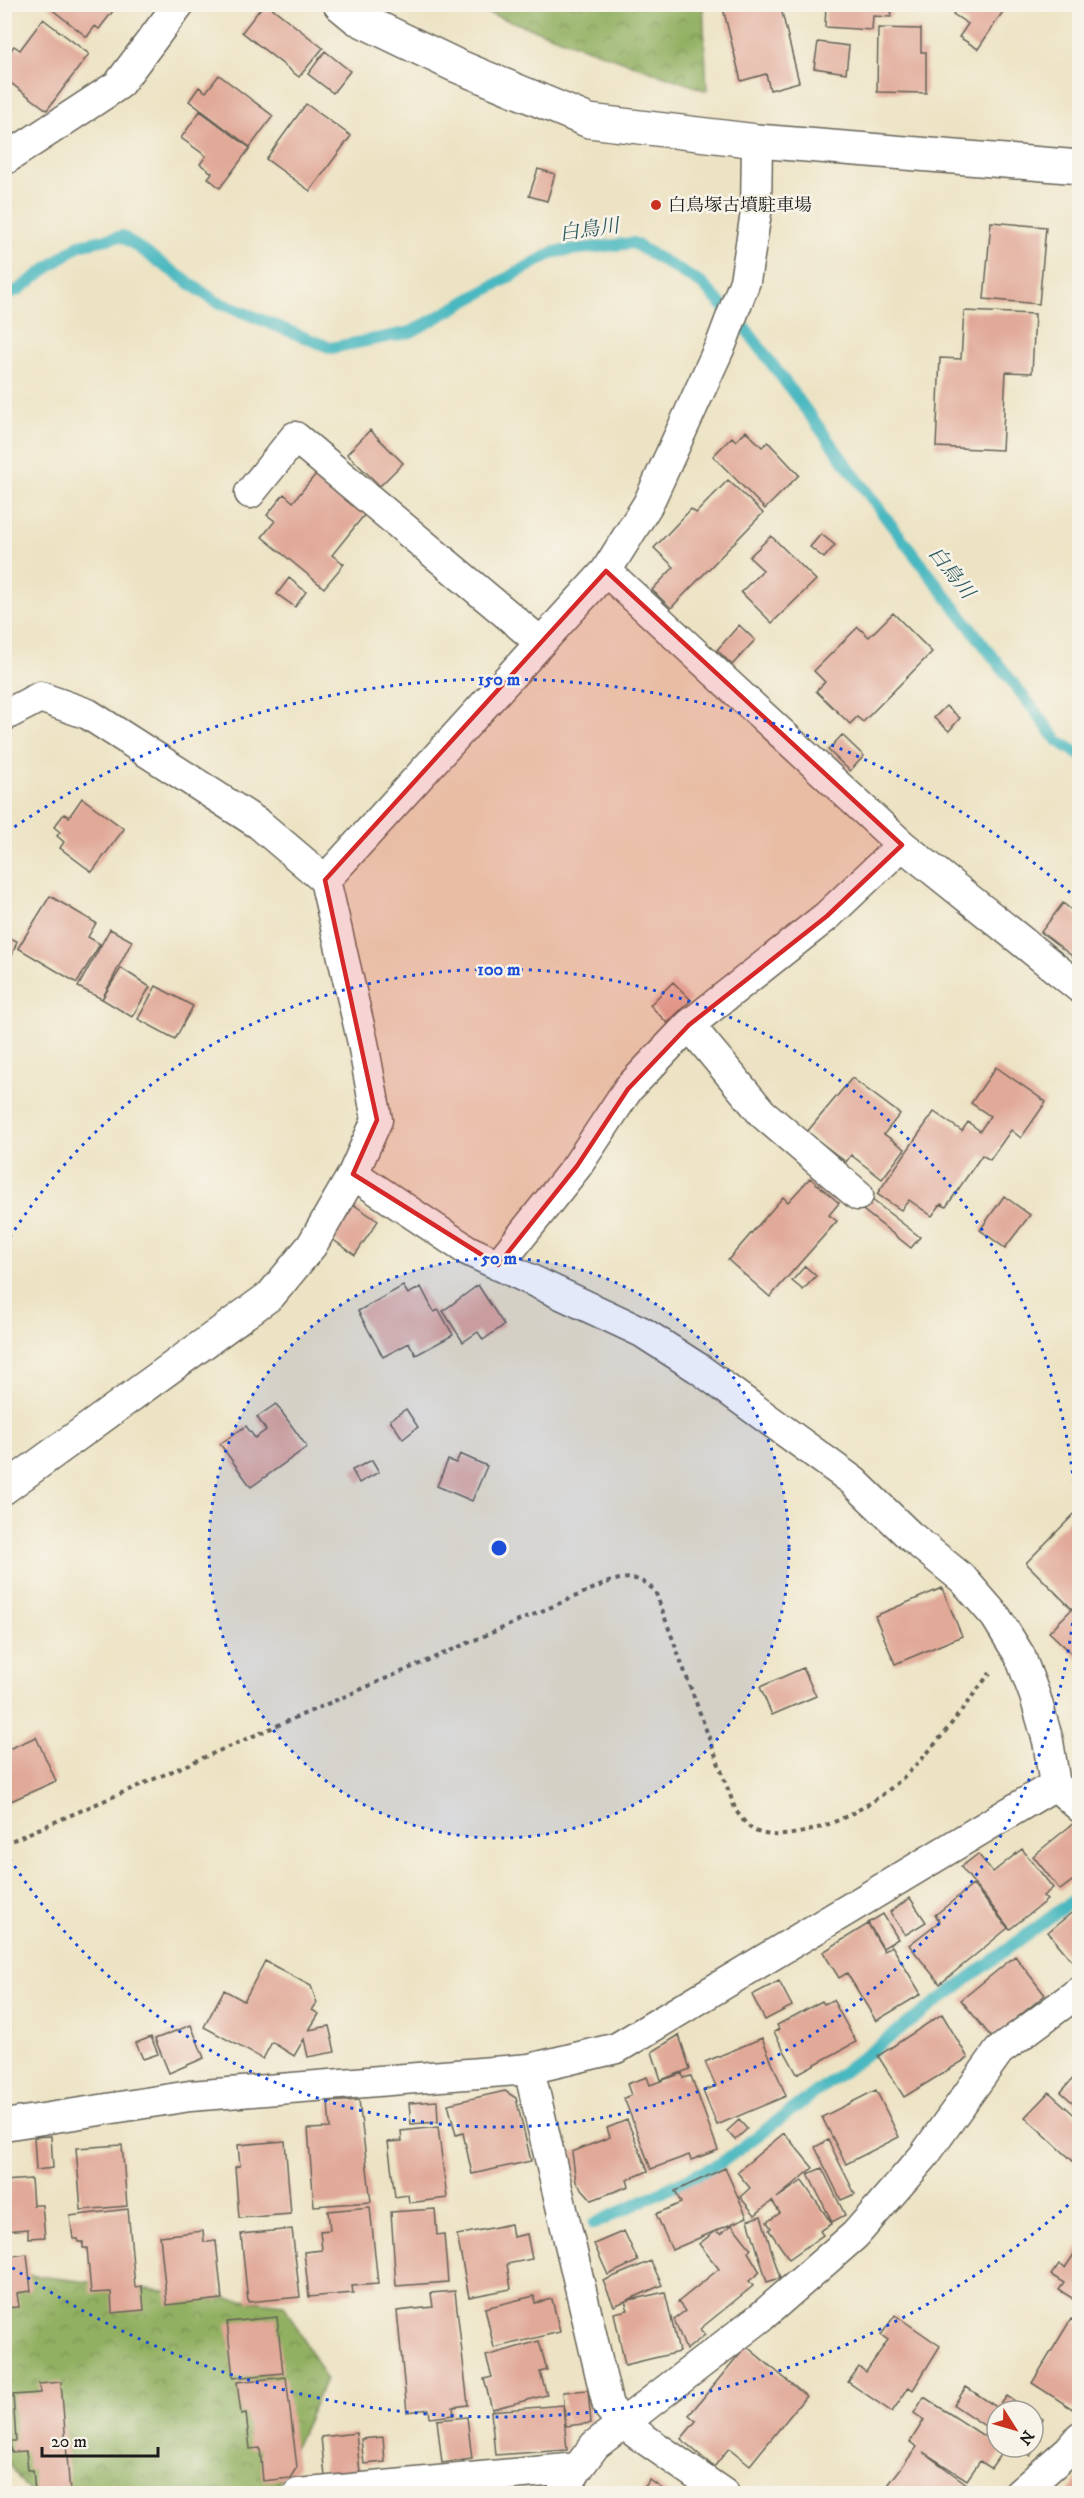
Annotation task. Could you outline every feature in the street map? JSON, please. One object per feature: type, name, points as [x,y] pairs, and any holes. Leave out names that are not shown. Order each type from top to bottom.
[{"type":"street","points":[[4,160],[118,85],[179,4]]},
{"type":"street","points":[[340,4],[357,18],[455,65],[589,121],[757,141],[1080,167]]},
{"type":"street","points":[[325,880],[606,571],[648,504],[722,342],[745,281],[756,213],[757,141]]},
{"type":"street","points":[[250,493],[295,437],[540,642]]},
{"type":"street","points":[[606,571],[902,845],[1080,988]]},
{"type":"street","points":[[4,716],[40,697],[87,714],[260,824],[325,880],[363,1043],[377,1120],[353,1174],[312,1245],[272,1295],[4,1489]]},
{"type":"street","points":[[498,1266],[577,1166],[628,1089],[689,1025],[827,916],[902,845]]},
{"type":"street","points":[[689,1025],[762,1113],[858,1195]]},
{"type":"street","points":[[353,1174],[467,1250],[642,1332],[698,1368],[844,1475],[909,1535],[963,1579],[996,1617],[1020,1656],[1048,1741],[1055,1785],[1080,1807]]},
{"type":"street","points":[[4,2125],[190,2096],[529,2069],[617,2048],[1055,1785]]},
{"type":"street","points":[[562,2493],[595,2445],[761,2317],[855,2235],[923,2157],[999,2051],[1080,1990]]},
{"type":"street","points":[[529,2069],[608,2406],[623,2424],[724,2493]]},
{"type":"street","points":[[1019,2493],[1069,2450],[1080,2437]]},
{"type":"street","points":[[298,2493],[578,2468]]},
{"type":"path","points":[[4,1844],[611,1581],[629,1576],[643,1579],[655,1591],[736,1811],[754,1830],[779,1836],[803,1833],[867,1807],[896,1786],[920,1763],[1012,1644]]},
{"type":"highlighted area","points":[[606,571],[902,845],[827,916],[689,1025],[628,1089],[577,1166],[498,1265],[353,1174],[377,1120],[325,880]]},
{"type":"green space","points":[[473,5],[703,5],[707,91],[479,10]]},
{"type":"green space","points":[[4,2272],[284,2305],[326,2379],[274,2493],[30,2493],[5,2459]]},
{"type":"building","points":[[45,4],[106,4],[113,11],[99,29],[95,26],[87,37]]},
{"type":"building","points":[[264,4],[323,48],[299,77],[242,32]]},
{"type":"building","points":[[722,4],[780,4],[799,82],[770,90],[766,74],[741,81]]},
{"type":"building","points":[[826,4],[892,4],[891,17],[873,16],[872,30],[825,27]]},
{"type":"building","points":[[959,4],[1008,4],[978,49],[959,37],[968,24],[953,14]]},
{"type":"building","points":[[43,19],[89,54],[47,110],[4,78],[4,59],[14,46],[20,50]]},
{"type":"building","points":[[878,28],[921,29],[921,52],[926,52],[926,93],[877,92]]},
{"type":"building","points":[[818,42],[849,46],[846,73],[814,68]]},
{"type":"building","points":[[325,51],[350,71],[333,93],[308,74]]},
{"type":"building","points":[[219,75],[273,116],[250,147],[189,101],[199,87],[206,92]]},
{"type":"building","points":[[306,104],[351,136],[310,191],[266,159]]},
{"type":"building","points":[[200,111],[250,148],[220,188],[208,178],[212,173],[200,164],[206,156],[181,138]]},
{"type":"building","points":[[538,169],[555,174],[547,201],[529,196]]},
{"type":"building","points":[[991,222],[1046,227],[1039,304],[984,299]]},
{"type":"building","points":[[964,311],[1035,314],[1032,373],[1006,372],[1002,450],[936,447],[940,358],[961,359]]},
{"type":"building","points":[[370,430],[403,463],[380,486],[347,454]]},
{"type":"building","points":[[746,431],[762,447],[768,442],[799,475],[765,509],[713,456],[732,437],[736,441]]},
{"type":"building","points":[[320,469],[369,509],[332,555],[344,564],[324,588],[262,537],[275,521],[267,515],[284,494],[293,502]]},
{"type":"building","points":[[728,480],[763,513],[671,608],[652,590],[674,567],[654,548],[691,509],[696,513]]},
{"type":"building","points":[[821,534],[835,545],[824,558],[810,547]]},
{"type":"building","points":[[771,536],[816,580],[772,623],[741,592],[763,570],[749,557]]},
{"type":"building","points":[[289,578],[306,592],[295,607],[277,594]]},
{"type":"building","points":[[893,613],[932,652],[863,722],[857,717],[850,724],[816,691],[825,682],[814,671],[858,627],[869,637]]},
{"type":"building","points":[[739,625],[755,640],[732,665],[717,650]]},
{"type":"building","points":[[946,706],[960,718],[949,731],[934,718]]},
{"type":"building","points":[[842,735],[864,756],[850,771],[828,750]]},
{"type":"building","points":[[82,798],[124,829],[92,872],[60,848],[64,842],[57,836],[60,832],[54,827],[64,814],[69,817]]},
{"type":"building","points":[[50,896],[96,923],[88,937],[100,944],[77,983],[18,948]]},
{"type":"building","points":[[1063,903],[1080,917],[1080,962],[1041,932]]},
{"type":"building","points":[[110,929],[132,941],[102,999],[78,987]]},
{"type":"building","points":[[4,936],[17,941],[5,975],[4,975]]},
{"type":"building","points":[[121,968],[150,987],[132,1017],[102,999]]},
{"type":"building","points":[[673,982],[691,1000],[667,1023],[650,1005]]},
{"type":"building","points":[[156,986],[193,1006],[175,1039],[138,1019]]},
{"type":"building","points":[[996,1067],[1046,1102],[1021,1138],[1011,1130],[990,1160],[982,1155],[946,1207],[941,1204],[932,1216],[909,1200],[901,1210],[877,1194],[934,1112],[962,1131],[968,1122],[980,1131],[990,1116],[971,1103]]},
{"type":"building","points":[[852,1078],[900,1114],[884,1134],[905,1149],[882,1179],[851,1155],[846,1162],[807,1132]]},
{"type":"building","points":[[810,1178],[839,1203],[829,1215],[837,1221],[770,1297],[728,1260],[783,1197],[788,1202]]},
{"type":"building","points":[[1004,1196],[1030,1215],[1005,1248],[980,1230]]},
{"type":"building","points":[[871,1199],[920,1237],[911,1248],[863,1210]]},
{"type":"building","points":[[354,1205],[378,1221],[355,1255],[332,1239]]},
{"type":"building","points":[[805,1266],[816,1276],[803,1290],[792,1281]]},
{"type":"building","points":[[478,1285],[504,1325],[483,1340],[478,1332],[463,1342],[443,1311]]},
{"type":"building","points":[[403,1286],[408,1294],[421,1287],[434,1312],[439,1310],[453,1335],[416,1355],[409,1343],[383,1357],[358,1311]]},
{"type":"building","points":[[276,1404],[307,1447],[251,1487],[220,1444],[246,1426],[255,1438],[266,1430],[257,1417]]},
{"type":"building","points":[[406,1409],[418,1427],[403,1439],[390,1420]]},
{"type":"building","points":[[460,1454],[487,1466],[472,1501],[437,1486],[448,1460],[456,1463]]},
{"type":"building","points":[[372,1460],[379,1472],[359,1483],[352,1470]]},
{"type":"building","points":[[1080,1508],[1080,1661],[1049,1632],[1072,1609],[1026,1563]]},
{"type":"building","points":[[942,1588],[962,1636],[895,1664],[875,1616]]},
{"type":"building","points":[[803,1668],[816,1696],[772,1715],[760,1687]]},
{"type":"building","points":[[36,1737],[56,1781],[4,1804],[4,1751]]},
{"type":"building","points":[[1075,1822],[1080,1828],[1080,1875],[1060,1890],[1033,1856]]},
{"type":"building","points":[[1022,1849],[1053,1888],[1043,1896],[1047,1900],[1010,1929],[961,1867],[978,1854],[993,1872]]},
{"type":"building","points":[[973,1885],[1008,1928],[940,1984],[909,1945],[940,1921],[935,1915]]},
{"type":"building","points":[[910,1898],[926,1922],[905,1935],[890,1912]]},
{"type":"building","points":[[1080,1906],[1080,1967],[1078,1968],[1048,1932]]},
{"type":"building","points":[[883,1914],[898,1939],[883,1948],[868,1923]]},
{"type":"building","points":[[868,1924],[884,1951],[892,1946],[921,1994],[876,2021],[847,1973],[839,1978],[823,1952]]},
{"type":"building","points":[[1015,1956],[1045,1995],[992,2038],[961,2000]]},
{"type":"building","points":[[265,1961],[311,1986],[317,2003],[312,2010],[319,2014],[309,2030],[329,2026],[335,2052],[308,2057],[304,2039],[294,2056],[272,2042],[263,2059],[204,2027],[224,1990],[244,2001]]},
{"type":"building","points":[[779,1981],[792,2006],[765,2020],[752,1995]]},
{"type":"building","points":[[833,2000],[856,2042],[797,2074],[774,2032],[779,2029],[777,2025],[822,2001],[824,2004]]},
{"type":"building","points":[[942,2014],[968,2058],[904,2097],[878,2056]]},
{"type":"building","points":[[191,2025],[204,2058],[169,2073],[155,2039]]},
{"type":"building","points":[[679,2035],[690,2069],[661,2080],[652,2052]]},
{"type":"building","points":[[151,2037],[158,2054],[143,2059],[136,2043]]},
{"type":"building","points":[[762,2038],[786,2096],[717,2125],[703,2091],[716,2086],[705,2062]]},
{"type":"building","points":[[682,2073],[683,2078],[691,2076],[718,2150],[691,2160],[689,2155],[651,2169],[624,2098],[631,2095],[627,2084],[647,2077],[650,2085]]},
{"type":"building","points":[[1077,2074],[1080,2076],[1080,2109],[1061,2092]]},
{"type":"building","points":[[876,2090],[899,2137],[846,2164],[822,2117]]},
{"type":"building","points":[[505,2091],[516,2098],[531,2161],[472,2174],[463,2133],[456,2135],[448,2104]]},
{"type":"building","points":[[1049,2092],[1080,2120],[1080,2157],[1074,2162],[1025,2117]]},
{"type":"building","points":[[359,2100],[371,2202],[314,2206],[308,2129],[330,2128],[328,2102]]},
{"type":"building","points":[[437,2101],[438,2122],[411,2124],[409,2103]]},
{"type":"building","points":[[627,2120],[648,2171],[627,2180],[629,2186],[592,2200],[576,2182],[572,2152],[610,2137],[607,2128]]},
{"type":"building","points":[[739,2120],[747,2129],[735,2140],[727,2131]]},
{"type":"building","points":[[438,2127],[447,2198],[409,2203],[408,2195],[395,2197],[388,2142],[402,2141],[401,2131]]},
{"type":"building","points":[[784,2133],[813,2168],[777,2198],[802,2181],[832,2224],[820,2231],[823,2235],[789,2259],[769,2230],[771,2228],[767,2222],[780,2213],[772,2201],[755,2215],[740,2197],[750,2188],[737,2172]]},
{"type":"building","points":[[51,2136],[53,2168],[36,2170],[34,2137]]},
{"type":"building","points":[[828,2140],[855,2194],[841,2200],[815,2147]]},
{"type":"building","points":[[285,2141],[291,2214],[239,2218],[235,2167],[240,2166],[238,2145]]},
{"type":"building","points":[[122,2145],[127,2206],[81,2210],[76,2148]]},
{"type":"building","points":[[725,2168],[747,2217],[672,2250],[656,2214],[681,2203],[675,2191]]},
{"type":"building","points":[[822,2168],[845,2215],[832,2222],[808,2174]]},
{"type":"building","points":[[31,2179],[33,2205],[42,2205],[45,2237],[28,2238],[28,2229],[4,2231],[4,2181]]},
{"type":"building","points":[[370,2207],[378,2284],[352,2286],[353,2293],[309,2297],[304,2252],[322,2250],[320,2231],[330,2230],[328,2211]]},
{"type":"building","points":[[128,2209],[135,2287],[142,2286],[144,2310],[112,2313],[111,2292],[91,2293],[87,2248],[83,2248],[83,2242],[73,2239],[70,2216]]},
{"type":"building","points":[[435,2209],[437,2235],[444,2234],[448,2282],[396,2286],[391,2212]]},
{"type":"building","points":[[761,2216],[780,2278],[767,2282],[748,2220]]},
{"type":"building","points":[[511,2224],[513,2237],[527,2234],[532,2259],[507,2264],[511,2289],[469,2297],[457,2235]]},
{"type":"building","points":[[732,2225],[751,2249],[748,2252],[760,2272],[749,2281],[753,2286],[700,2329],[705,2335],[686,2350],[674,2319],[685,2311],[678,2302],[719,2269],[699,2244],[716,2231],[720,2234]]},
{"type":"building","points":[[292,2229],[300,2297],[248,2302],[241,2234]]},
{"type":"building","points":[[203,2231],[204,2242],[216,2241],[222,2299],[167,2305],[160,2236]]},
{"type":"building","points":[[624,2231],[638,2261],[608,2275],[594,2244]]},
{"type":"building","points":[[1080,2245],[1080,2303],[1059,2290],[1064,2283],[1051,2275],[1059,2264],[1065,2268]]},
{"type":"building","points":[[27,2254],[31,2291],[17,2293],[19,2307],[4,2308],[4,2257]]},
{"type":"building","points":[[651,2261],[662,2285],[614,2306],[603,2281]]},
{"type":"building","points":[[455,2291],[468,2405],[453,2407],[454,2415],[430,2418],[429,2409],[407,2412],[397,2311],[433,2307],[431,2293]]},
{"type":"building","points":[[665,2292],[679,2352],[625,2365],[614,2313],[628,2310],[625,2301]]},
{"type":"building","points":[[534,2296],[535,2303],[552,2299],[560,2332],[494,2348],[485,2308]]},
{"type":"building","points":[[895,2315],[940,2346],[913,2390],[909,2387],[892,2412],[848,2382],[859,2367],[866,2372],[888,2340],[881,2335]]},
{"type":"building","points":[[277,2317],[283,2373],[233,2378],[227,2322]]},
{"type":"building","points":[[1071,2319],[1080,2324],[1080,2401],[1074,2410],[1032,2383]]},
{"type":"building","points":[[539,2341],[547,2370],[540,2372],[547,2395],[492,2409],[484,2379],[492,2377],[486,2356]]},
{"type":"building","points":[[746,2346],[806,2396],[750,2465],[729,2448],[714,2467],[681,2439],[696,2421],[689,2415]]},
{"type":"building","points":[[286,2377],[297,2467],[290,2478],[263,2481],[260,2448],[250,2449],[246,2413],[241,2414],[237,2382]]},
{"type":"building","points":[[61,2382],[70,2493],[35,2493],[33,2470],[28,2470],[26,2451],[11,2452],[10,2441],[16,2441],[13,2395],[40,2393],[39,2384]]},
{"type":"building","points":[[966,2387],[985,2399],[985,2426],[954,2405]]},
{"type":"building","points":[[588,2390],[591,2423],[566,2426],[563,2392]]},
{"type":"building","points":[[924,2397],[985,2437],[985,2459],[997,2459],[991,2468],[980,2461],[967,2480],[923,2452],[979,2493],[882,2493],[917,2447],[910,2442],[924,2420],[914,2413]]},
{"type":"building","points":[[563,2405],[567,2450],[495,2455],[491,2411]]},
{"type":"building","points":[[467,2417],[472,2459],[442,2463],[437,2420]]},
{"type":"building","points":[[356,2433],[360,2473],[325,2477],[321,2437]]},
{"type":"building","points":[[383,2437],[385,2462],[364,2464],[361,2439]]},
{"type":"building","points":[[1080,2477],[1080,2493],[1068,2492]]},
{"type":"building","points":[[650,2480],[668,2493],[640,2493]]},
{"type":"waterway","name":"白鳥川","points":[[4,295],[18,290],[79,245],[122,236],[215,301],[331,348],[411,332],[554,252],[633,243],[702,284],[749,333],[889,522],[1057,740],[1080,755]]},
{"type":"waterway","points":[[594,2224],[721,2163],[1080,1895]]},
{"type":"place","name":"白鳥塚古墳駐車場","points":[[656,205]]}]
